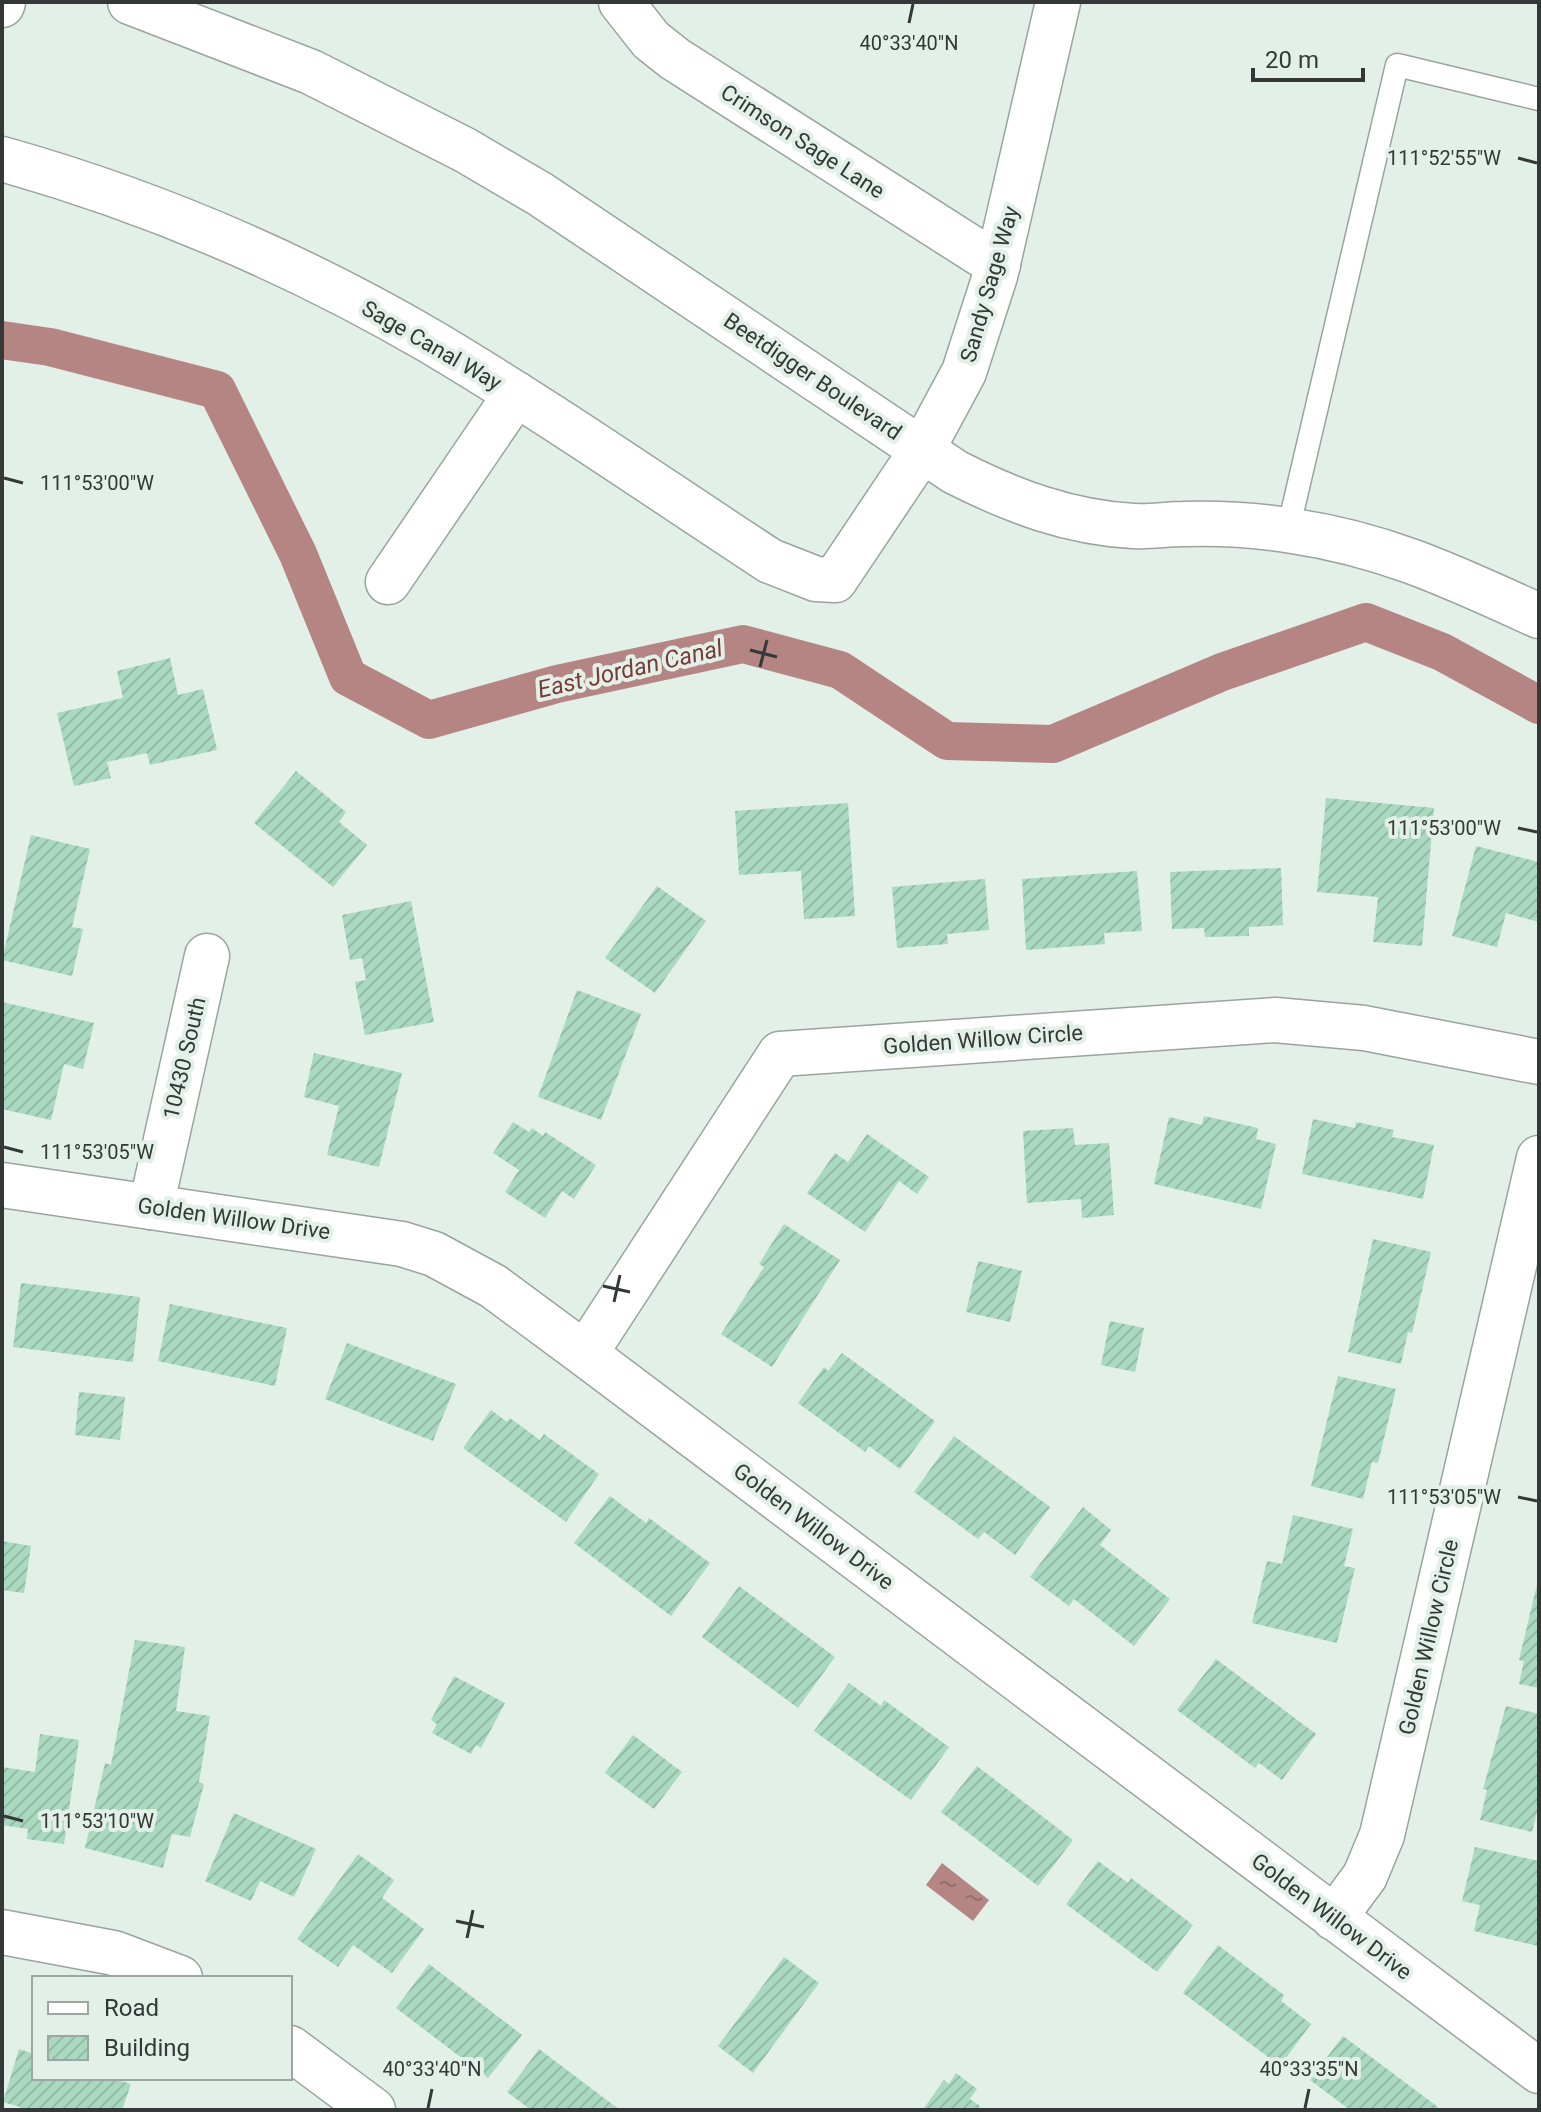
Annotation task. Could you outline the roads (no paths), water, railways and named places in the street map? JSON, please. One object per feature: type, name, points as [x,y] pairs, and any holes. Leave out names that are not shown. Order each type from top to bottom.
[{"type":"street","name":"Beetdigger Boulevard","points":[[130,2],[311,72],[465,150],[540,194],[922,450],[990,490],[1062,516],[1136,526],[1234,524],[1288,530],[1369,546],[1412,559],[1539,616]]},
{"type":"street","name":"Crimson Sage Lane","points":[[621,2],[651,40],[675,59],[998,265]]},
{"type":"street","name":"Sandy Sage Way","points":[[835,580],[922,450],[964,372],[982,325],[998,265],[1058,2]]},
{"type":"street","name":"Sage Canal Way","points":[[2,159],[141,204],[292,269],[428,340],[516,394],[770,561],[816,579],[835,580]]},
{"type":"street","points":[[388,582],[516,394]]},
{"type":"street","name":"10430 South","points":[[151,1207],[207,956]]},
{"type":"street","name":"Golden Willow Circle","points":[[585,1354],[780,1054],[1275,1020],[1364,1028],[1539,1062]]},
{"type":"street","name":"Golden Willow Circle","points":[[1334,1918],[1365,1876],[1382,1835],[1539,1158]]},
{"type":"street","name":"Golden Willow Drive","points":[[2,1185],[369,1237],[434,1254],[493,1286],[1539,2071]]},
{"type":"street","points":[[2,1932],[114,1953],[175,1976]]},
{"type":"street","points":[[292,2049],[373,2110]]},
{"type":"lane","points":[[1288,530],[1397,65],[1539,99]]},
{"type":"water","points":[[942,1863],[989,1900],[973,1921],[926,1885]]},
{"type":"waterway","name":"East Jordan Canal","points":[[2,340],[50,347],[217,390],[298,554],[348,677],[429,720],[557,684],[743,644],[840,670],[947,741],[1053,744],[1222,672],[1366,622],[1442,652],[1539,705]]}]
